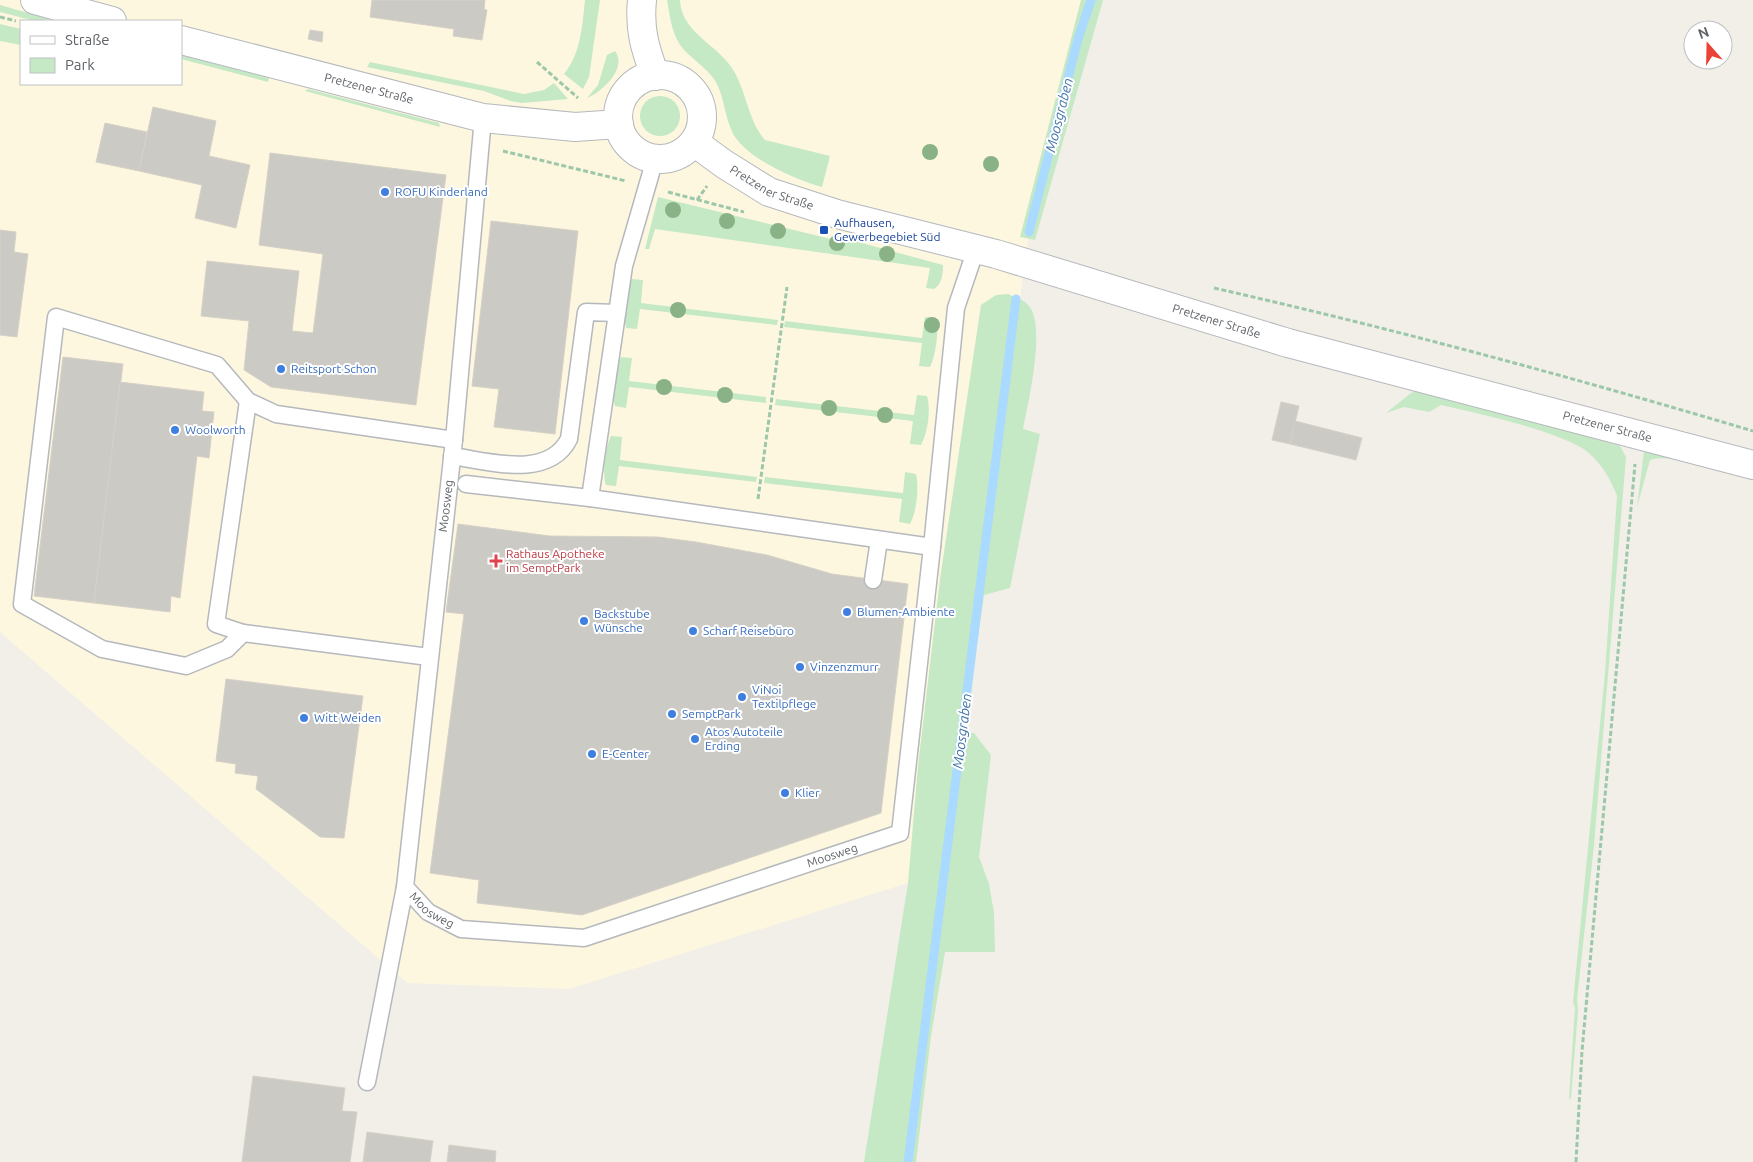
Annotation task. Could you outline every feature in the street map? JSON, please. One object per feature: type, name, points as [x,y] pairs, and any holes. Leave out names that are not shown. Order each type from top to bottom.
[{"type":"street","points":[[34,0],[108,20]]},
{"type":"street","points":[[642,0],[641,32],[655,76]]},
{"type":"street","name":"Pretzener Straße","points":[[182,40],[483,118],[576,127],[619,124]]},
{"type":"street","points":[[655,76],[674,78],[683,82],[696,96],[702,114],[699,134],[694,142],[681,154],[655,159],[634,150],[624,138],[619,124],[620,105],[630,88],[637,82],[655,76]]},
{"type":"street","name":"Pretzener Straße","points":[[694,142],[724,164],[770,192],[837,214],[976,250],[1288,343],[1753,465]]},
{"type":"lane","name":"Moosweg","points":[[483,118],[453,448],[404,887],[428,912],[461,929],[584,938],[900,833],[932,547]]},
{"type":"lane","points":[[590,498],[624,266],[655,159]]},
{"type":"lane","points":[[466,484],[590,498],[932,547],[956,308],[976,250]]},
{"type":"lane","points":[[243,632],[227,649],[186,666],[102,649],[22,604],[56,317],[217,366],[248,401],[276,414],[453,448],[504,463],[535,464],[551,458],[564,449],[569,439],[586,312],[617,313]]},
{"type":"lane","points":[[248,401],[216,624],[243,632],[429,656]]},
{"type":"lane","points":[[874,580],[879,540]]},
{"type":"lane","points":[[367,1082],[404,887]]},
{"type":"path","points":[[0,17],[20,22]]},
{"type":"path","points":[[537,62],[579,99]]},
{"type":"path","points":[[507,152],[624,181]]},
{"type":"path","points":[[662,190],[697,200]]},
{"type":"path","points":[[755,522],[787,287]]},
{"type":"path","points":[[1209,287],[1314,311],[1641,398],[1753,431]]},
{"type":"path","points":[[1576,1162],[1582,1051],[1637,436]]},
{"type":"shaded area","points":[[0,0],[1096,0],[1029,232],[959,746],[908,883],[569,989],[407,983],[0,632]]},
{"type":"green space","points":[[585,0],[600,0],[589,77],[583,89],[564,74],[570,66],[577,48],[582,30]]},
{"type":"green space","points":[[667,0],[680,0],[682,11],[692,28],[729,64],[740,82],[754,122],[765,140],[830,156],[822,187],[798,179],[770,166],[736,139],[729,123],[720,91],[714,79],[684,50],[677,39],[672,27]]},
{"type":"green space","points":[[1081,0],[1103,0],[1035,240],[1020,237]]},
{"type":"green space","points":[[0,5],[49,19],[31,20],[0,12]]},
{"type":"green space","points":[[0,24],[20,29],[20,45],[0,41]]},
{"type":"green space","points":[[615,51],[618,65],[612,79],[600,91],[587,98],[598,85],[607,55]]},
{"type":"green space","points":[[182,55],[269,78],[268,82],[182,59]]},
{"type":"green space","points":[[370,62],[524,94],[544,90],[554,83],[568,99],[522,103],[511,101],[484,91],[367,67]]},
{"type":"green space","points":[[308,89],[439,123],[440,127],[305,91]]},
{"type":"green space","points":[[664,96],[671,99],[677,105],[680,116],[679,124],[671,133],[664,136],[656,136],[649,133],[641,124],[640,112],[643,105],[652,97]]},
{"type":"green space","points":[[658,197],[835,240],[836,236],[943,265],[943,272],[939,284],[934,289],[926,288],[930,268],[655,229],[649,249],[645,249]]},
{"type":"green space","points":[[632,279],[643,280],[641,303],[778,320],[777,325],[640,309],[637,329],[626,328],[626,303]]},
{"type":"green space","points":[[1008,294],[1026,303],[1033,314],[1036,328],[1036,346],[1032,384],[1023,429],[1040,434],[1010,588],[984,595],[964,733],[974,733],[991,755],[979,857],[989,884],[994,913],[995,952],[945,952],[931,1036],[916,1162],[864,1162],[908,883],[918,766],[940,579],[981,305],[996,295]]},
{"type":"green space","points":[[925,317],[936,318],[937,323],[935,350],[930,367],[919,366],[922,343],[784,327],[785,321],[922,338]]},
{"type":"green space","points":[[621,357],[632,358],[629,381],[766,397],[766,403],[629,387],[626,408],[615,406],[613,395],[614,381]]},
{"type":"green space","points":[[1421,389],[1496,408],[1620,446],[1626,457],[1594,845],[1577,999],[1578,1011],[1571,1098],[1569,1099],[1575,1008],[1573,1002],[1605,673],[1617,496],[1599,463],[1590,454],[1562,438],[1520,424],[1441,405],[1429,412],[1404,407],[1386,413],[1411,393]]},
{"type":"green space","points":[[917,395],[927,396],[929,407],[927,428],[921,445],[910,444],[913,421],[775,405],[776,399],[914,415]]},
{"type":"green space","points":[[611,436],[622,437],[620,460],[757,477],[756,482],[619,466],[616,486],[606,485],[604,474],[605,460]]},
{"type":"green space","points":[[1649,448],[1753,470],[1753,479],[1685,461],[1659,458],[1650,460],[1637,507],[1644,451]]},
{"type":"green space","points":[[905,472],[916,474],[917,479],[916,506],[910,524],[899,522],[902,499],[764,483],[765,477],[903,493]]},
{"type":"building","points":[[372,0],[485,0],[484,9],[487,10],[482,40],[453,36],[454,29],[370,17]]},
{"type":"building","points":[[310,30],[323,32],[322,42],[308,39]]},
{"type":"building","points":[[153,107],[216,121],[209,156],[250,165],[236,228],[195,218],[202,185],[139,171]]},
{"type":"building","points":[[105,123],[147,132],[139,171],[96,162]]},
{"type":"building","points":[[270,153],[446,175],[416,405],[271,387],[244,370],[249,321],[201,316],[207,261],[299,271],[292,331],[313,333],[323,254],[259,245]]},
{"type":"building","points":[[491,221],[578,231],[555,434],[494,427],[499,389],[472,386]]},
{"type":"building","points":[[0,230],[16,232],[14,252],[28,254],[17,337],[0,335]]},
{"type":"building","points":[[63,357],[123,364],[94,603],[34,596]]},
{"type":"building","points":[[120,382],[204,392],[202,411],[214,412],[209,458],[197,456],[180,598],[171,596],[170,612],[94,603]]},
{"type":"building","points":[[1281,402],[1299,406],[1290,444],[1272,440]]},
{"type":"building","points":[[1295,421],[1362,438],[1356,460],[1290,444]]},
{"type":"building","name":"SemptPark","points":[[458,524],[550,536],[658,537],[696,542],[767,555],[832,574],[908,584],[881,813],[582,915],[477,903],[479,880],[430,873],[464,614],[446,612]]},
{"type":"building","points":[[226,679],[363,696],[344,838],[320,837],[256,789],[258,776],[235,773],[236,764],[216,761]]},
{"type":"building","points":[[253,1076],[345,1088],[342,1111],[357,1112],[350,1162],[242,1162]]},
{"type":"building","points":[[367,1132],[433,1141],[430,1162],[363,1162]]},
{"type":"building","points":[[449,1145],[496,1151],[495,1162],[447,1162]]},
{"type":"waterway","name":"Moosgraben","points":[[1029,232],[1078,39],[1091,0]]},
{"type":"waterway","name":"Moosgraben","points":[[908,1162],[1016,299]]},
{"type":"place","name":"ROFU Kinderland","points":[[385,192]]},
{"type":"place","name":"Aufhausen, Gewerbegebiet Süd","points":[[824,230]]},
{"type":"place","name":"Reitsport Schon","points":[[281,369]]},
{"type":"place","name":"Woolworth","points":[[175,430]]},
{"type":"place","name":"Rathaus Apotheke im SemptPark","points":[[496,561]]},
{"type":"place","name":"Blumen-Ambiente","points":[[847,612]]},
{"type":"place","name":"Backstube Wünsche","points":[[584,621]]},
{"type":"place","name":"Scharf Reisebüro","points":[[693,631]]},
{"type":"place","name":"Vinzenzmurr","points":[[800,667]]},
{"type":"place","name":"ViNoi Textilpflege","points":[[742,697]]},
{"type":"place","name":"SemptPark","points":[[672,714]]},
{"type":"place","name":"Witt Weiden","points":[[304,718]]},
{"type":"place","name":"Atos Autoteile Erding","points":[[695,739]]},
{"type":"place","name":"E-Center","points":[[592,754]]},
{"type":"place","name":"Klier","points":[[785,793]]}]
